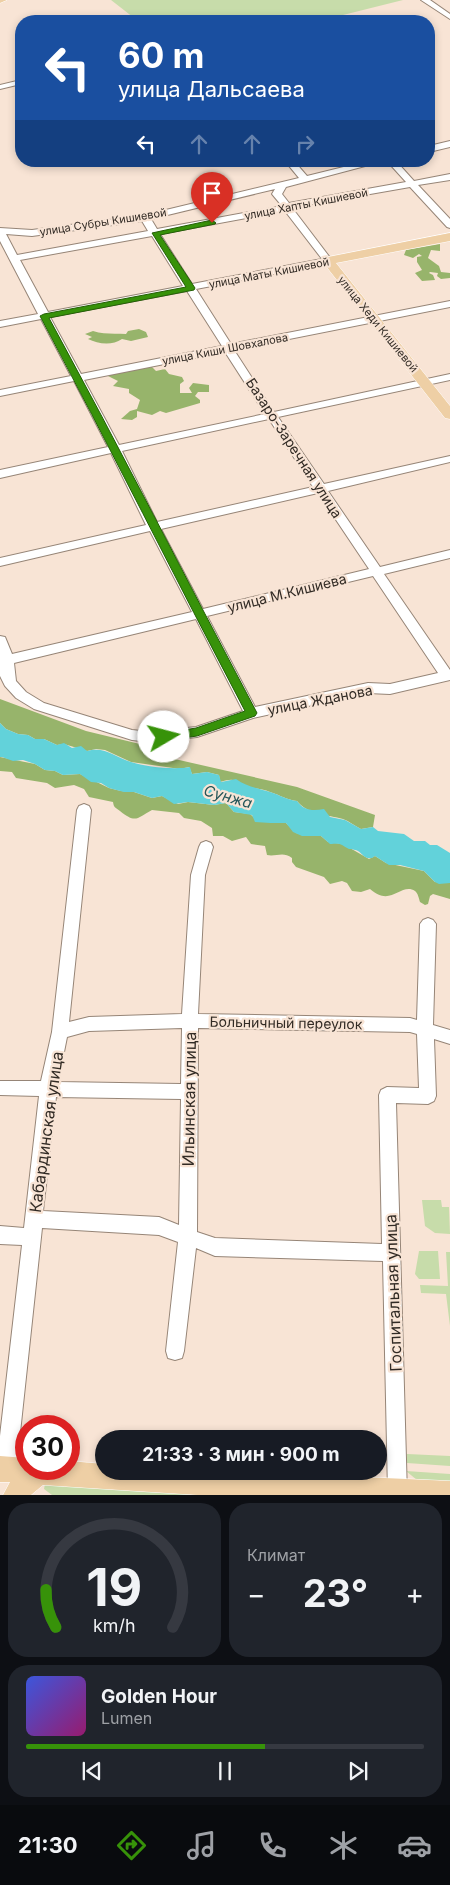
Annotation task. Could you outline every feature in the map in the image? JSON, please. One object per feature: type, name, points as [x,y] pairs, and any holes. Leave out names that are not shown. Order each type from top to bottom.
[{"type":"main road","name":"улица Маты Кишиевой","points":[[328,261],[450,237]]},
{"type":"main road","name":"улица Хеди Кишиевой","points":[[328,261],[450,415]]},
{"type":"main road","points":[[80,1474],[450,1494]]},
{"type":"main road","points":[[16,1495],[28,1480]]},
{"type":"street","points":[[425,0],[450,17]]},
{"type":"street","points":[[0,87],[15,83]]},
{"type":"street","points":[[435,148],[450,144]]},
{"type":"street","points":[[294,167],[305,179]]},
{"type":"street","name":"улица Субры Кишиевой","points":[[0,231],[32,232],[145,218],[355,167]]},
{"type":"street","points":[[396,167],[450,225]]},
{"type":"street","name":"улица Хапты Кишиевой","points":[[14,258],[156,233],[287,208],[293,205],[450,178]]},
{"type":"street","name":"улица Хеди Кишиевой","points":[[282,185],[277,190],[277,194],[328,261]]},
{"type":"street","name":"Базаро-Заречная улица","points":[[145,218],[271,416],[375,572],[448,676]]},
{"type":"street","points":[[0,231],[116,450],[153,526],[201,614],[251,713]]},
{"type":"street","name":"улица Маты Кишиевой","points":[[0,324],[328,261]]},
{"type":"street","name":"улица Киши Шовхалова","points":[[0,394],[450,304]]},
{"type":"street","points":[[0,474],[450,377]]},
{"type":"street","points":[[0,562],[450,460]]},
{"type":"street","name":"улица М.Кишиева","points":[[7,660],[450,554]]},
{"type":"street","name":"улица Жданова","points":[[0,640],[7,660],[7,676],[10,683],[22,695],[39,706],[132,735],[164,737],[197,732],[251,713],[368,688],[390,689],[448,676]]},
{"type":"street","name":"Кабардинская улица","points":[[5,1464],[48,1090],[60,1032],[84,810]]},
{"type":"street","name":"Ильинская улица","points":[[175,1351],[188,1237],[188,1092],[198,876],[206,847]]},
{"type":"street","points":[[425,1030],[428,924]]},
{"type":"street","name":"Больничный переулок","points":[[60,1032],[89,1024],[190,1021],[410,1025],[450,1037]]},
{"type":"street","name":"Госпитальная улица","points":[[398,1492],[387,1095],[428,1096],[425,1030]]},
{"type":"street","points":[[0,1088],[188,1092]]},
{"type":"street","points":[[34,1219],[159,1226],[214,1248],[392,1253]]},
{"type":"street","points":[[0,1235],[32,1237]]},
{"type":"green space","points":[[111,0],[403,0],[343,15],[130,15]]},
{"type":"green space","points":[[440,244],[440,251],[431,250],[428,258],[439,266],[441,272],[450,273],[450,278],[441,279],[437,276],[438,273],[430,272],[435,280],[422,281],[415,273],[422,270],[417,262],[417,257],[422,256],[419,254],[413,258],[404,255],[406,250]]},
{"type":"green space","points":[[139,329],[146,332],[148,337],[131,341],[122,339],[114,343],[105,344],[88,339],[92,337],[85,334],[93,331],[126,334],[128,331]]},
{"type":"green space","points":[[152,367],[156,371],[165,369],[169,374],[182,377],[184,381],[180,384],[180,393],[192,393],[189,388],[193,383],[209,385],[209,392],[198,392],[195,396],[200,400],[200,403],[166,413],[160,411],[152,415],[137,411],[137,417],[132,420],[121,419],[130,411],[137,409],[140,400],[129,393],[129,389],[113,386],[118,381],[108,376]]},
{"type":"green space","points":[[0,699],[86,731],[144,745],[166,757],[297,787],[375,815],[373,827],[361,829],[343,819],[306,809],[297,801],[250,787],[235,780],[220,782],[219,775],[207,772],[192,774],[189,767],[180,769],[131,762],[105,750],[87,751],[18,734],[6,729],[0,723]]},
{"type":"green space","points":[[0,757],[35,764],[45,770],[55,771],[63,775],[80,774],[109,788],[134,792],[152,798],[162,796],[178,804],[188,802],[214,805],[226,803],[234,812],[250,814],[259,822],[286,823],[296,833],[321,836],[328,842],[343,844],[369,859],[375,856],[386,863],[424,871],[435,882],[450,883],[450,899],[433,894],[430,896],[428,904],[425,905],[420,902],[416,892],[410,889],[390,896],[377,894],[370,889],[361,892],[352,891],[347,883],[342,881],[330,884],[324,877],[296,867],[289,856],[267,855],[265,846],[251,844],[246,837],[232,841],[223,836],[213,836],[212,828],[201,821],[184,818],[179,813],[152,810],[133,819],[116,808],[113,802],[89,797],[84,789],[74,785],[55,788],[47,783],[16,778],[12,772],[0,771]]},
{"type":"green space","points":[[422,1200],[441,1200],[442,1207],[449,1207],[450,1234],[435,1233],[425,1226]]},
{"type":"green space","points":[[419,1251],[438,1251],[440,1279],[419,1279],[415,1274]]},
{"type":"green space","points":[[446,1252],[450,1252],[450,1326],[446,1294],[421,1293],[420,1285],[448,1286]]},
{"type":"green space","points":[[407,1454],[450,1456],[450,1466],[407,1463]]},
{"type":"green space","points":[[406,1471],[450,1474],[450,1482],[417,1480]]},
{"type":"green space","points":[[45,1484],[270,1495],[52,1495],[44,1489]]},
{"type":"water","name":"Сунжа","points":[[0,723],[6,729],[18,734],[28,735],[35,739],[44,739],[57,745],[64,743],[72,748],[81,746],[87,751],[104,751],[137,764],[169,768],[190,767],[192,774],[207,772],[219,775],[221,782],[236,779],[248,786],[297,801],[306,808],[312,810],[324,809],[330,817],[345,820],[361,829],[373,827],[378,831],[404,834],[414,841],[425,841],[430,845],[437,845],[450,853],[450,883],[439,884],[424,871],[400,865],[389,865],[375,856],[367,858],[341,844],[330,844],[321,836],[302,836],[293,832],[286,823],[255,822],[252,815],[234,812],[226,803],[214,805],[188,802],[174,804],[162,796],[152,798],[134,792],[124,792],[109,788],[101,783],[91,782],[80,774],[63,775],[55,771],[45,770],[23,760],[13,761],[0,757]]},
{"type":"route","points":[[164,737],[197,732],[251,713],[201,614],[153,526],[107,433],[44,316],[191,288],[156,233],[212,223]]}]
